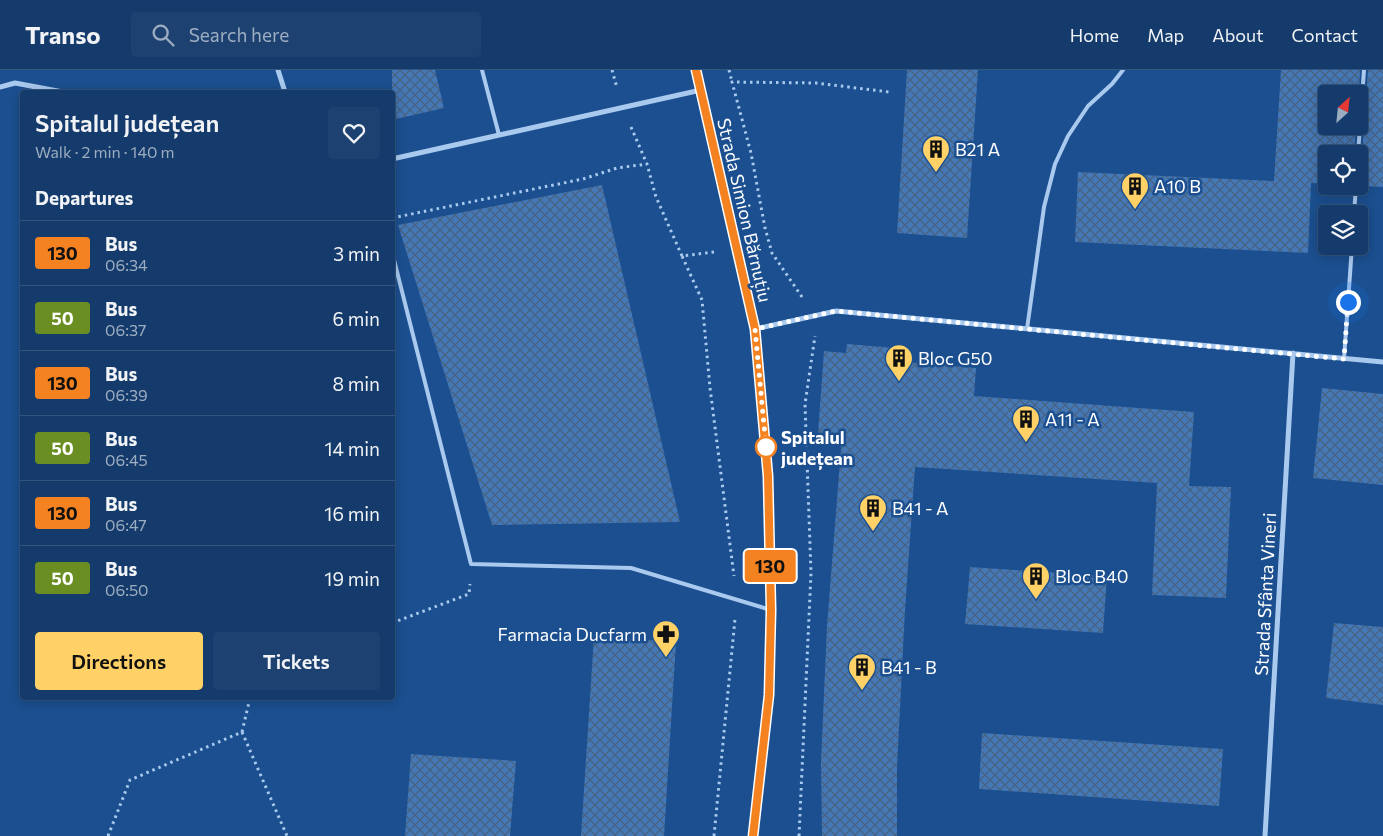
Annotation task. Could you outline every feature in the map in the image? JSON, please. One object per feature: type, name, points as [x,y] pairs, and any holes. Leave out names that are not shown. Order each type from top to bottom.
[{"type":"street","points":[[278,70],[284,90]]},
{"type":"street","name":"Strada Simion Bărnuțiu","points":[[696,70],[755,329],[768,476],[771,610],[769,695],[753,836]]},
{"type":"street","points":[[0,87],[15,82],[53,90]]},
{"type":"street","points":[[395,158],[701,90]]},
{"type":"street","points":[[755,329],[836,311],[1383,362]]},
{"type":"street","name":"Strada Sfânta Vineri","points":[[1265,836],[1293,353]]},
{"type":"lane","points":[[482,70],[499,135]]},
{"type":"lane","points":[[1027,329],[1044,207],[1055,164],[1068,136],[1088,106],[1112,84],[1123,70]]},
{"type":"lane","points":[[1359,145],[1364,70]]},
{"type":"lane","points":[[1344,359],[1351,255]]},
{"type":"lane","points":[[395,264],[471,564],[631,568],[771,610]]},
{"type":"path","points":[[612,70],[622,108],[646,164],[656,197],[702,300],[710,388],[736,600],[714,836]]},
{"type":"path","points":[[729,70],[751,153],[772,253],[797,291],[819,315],[805,404],[811,573],[798,836]]},
{"type":"path","points":[[732,82],[816,82],[888,92]]},
{"type":"path","points":[[395,217],[583,178],[617,168],[646,164]]},
{"type":"path","points":[[682,256],[737,250],[768,240]]},
{"type":"path","points":[[395,622],[469,594],[471,564]]},
{"type":"path","points":[[250,700],[242,732],[287,836]]},
{"type":"path","points":[[108,836],[130,780],[242,732]]},
{"type":"building","points":[[392,70],[435,70],[444,108],[395,119],[395,90],[392,90]]},
{"type":"building","name":"B21 A","points":[[907,70],[978,70],[967,238],[897,233]]},
{"type":"building","points":[[1281,70],[1360,70],[1359,85],[1318,85],[1318,135],[1355,135],[1355,145],[1318,145],[1318,183],[1311,183],[1308,253],[1075,242],[1078,172],[1274,181]]},
{"type":"building","points":[[1368,70],[1383,70],[1383,187],[1368,186],[1368,145],[1363,145],[1363,135],[1368,135]]},
{"type":"building","points":[[602,185],[680,522],[492,525],[398,225]]},
{"type":"building","points":[[847,344],[907,349],[906,362],[976,368],[974,396],[1194,412],[1189,486],[1231,487],[1226,598],[1152,595],[1157,483],[915,467],[897,767],[897,836],[822,836],[821,762],[827,626],[842,436],[818,434],[824,351],[846,353]]},
{"type":"building","points":[[1322,388],[1383,394],[1383,485],[1313,478]]},
{"type":"building","name":"Bloc B40","points":[[970,567],[1107,576],[1103,633],[965,624]]},
{"type":"building","points":[[1334,623],[1383,627],[1383,705],[1326,698]]},
{"type":"building","points":[[594,636],[676,642],[664,836],[581,836]]},
{"type":"building","points":[[982,733],[1223,749],[1219,806],[979,789]]},
{"type":"building","points":[[411,754],[516,761],[510,836],[405,836]]},
{"type":"bus line","name":"130","points":[[696,70],[755,329],[768,476],[771,610],[769,695],[753,836]]},
{"type":"place","name":"B21 A","points":[[936,173]]},
{"type":"place","name":"A10 B","points":[[1135,210]]},
{"type":"place","name":"Bloc G50","points":[[899,382]]},
{"type":"place","name":"A11 - A","points":[[1026,443]]},
{"type":"place","name":"Spitalul județean","points":[[766,447]]},
{"type":"place","name":"B41 - A","points":[[873,532]]},
{"type":"place","name":"Bloc B40","points":[[1036,600]]},
{"type":"place","name":"Farmacia Ducfarm","points":[[666,658]]},
{"type":"place","name":"B41 - B","points":[[862,691]]},
{"type":"route","points":[[766,447],[755,329],[836,311],[1344,359],[1348,302]]}]
